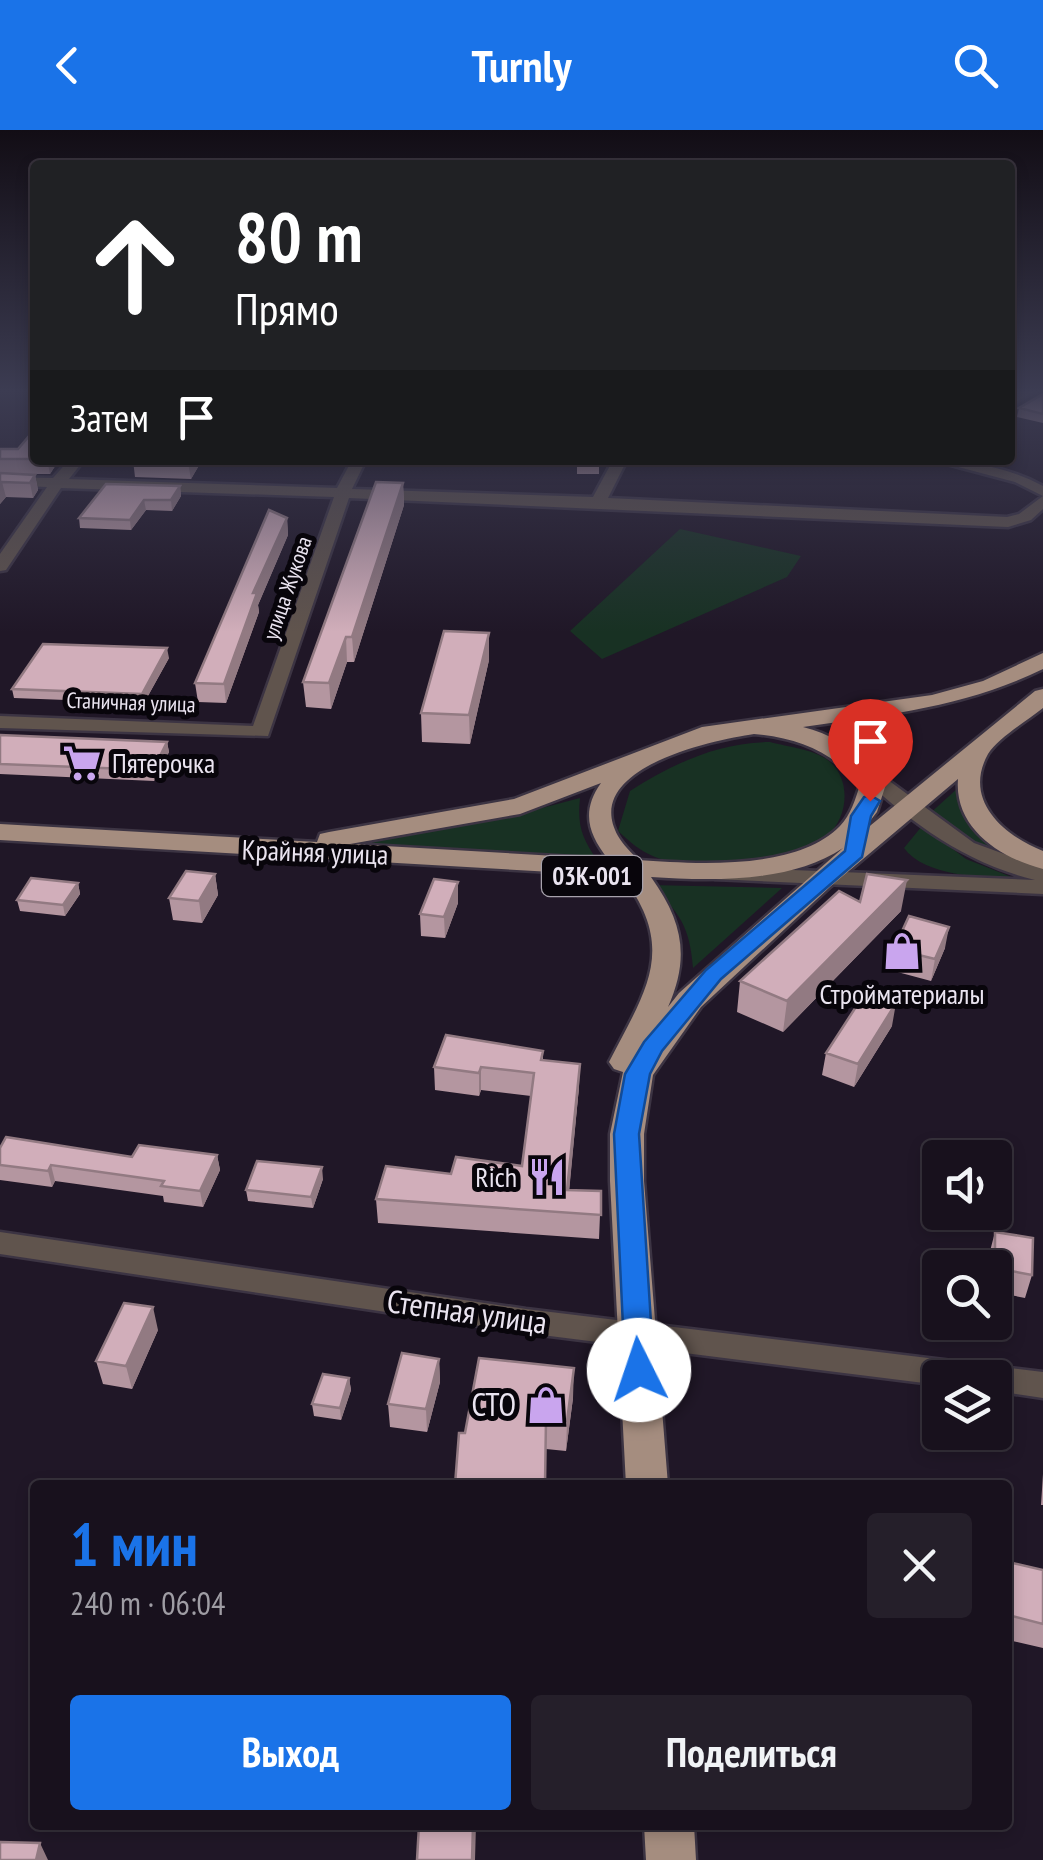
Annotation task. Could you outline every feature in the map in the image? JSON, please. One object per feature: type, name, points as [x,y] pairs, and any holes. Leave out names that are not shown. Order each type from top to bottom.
[{"type":"main road","name":"03К-001","points":[[216,848],[320,841],[481,814],[550,798],[692,737],[744,726],[934,702],[992,686],[1043,660]]},
{"type":"main road","name":"03К-001","points":[[630,1105],[638,1074],[652,1048],[690,1000],[821,880],[1043,696]]},
{"type":"main road","name":"03К-001","points":[[744,726],[810,735],[850,755]]},
{"type":"main road","points":[[977,752],[967,778],[968,799],[976,816],[1010,845],[1043,861]]},
{"type":"main road","points":[[680,871],[784,864],[828,848],[861,816],[870,801],[873,784],[850,755]]},
{"type":"main road","name":"03К-001","points":[[636,761],[607,789],[600,805],[604,836],[658,912],[670,943],[665,976],[625,1062],[630,1105],[627,1181],[647,1480]]},
{"type":"main road","points":[[855,853],[861,816]]},
{"type":"main road","name":"Крайняя улица","points":[[0,832],[216,848],[630,868]]},
{"type":"main road","name":"03К-001","points":[[518,860],[613,882],[658,912]]},
{"type":"main road","name":"03К-001","points":[[630,868],[680,871]]},
{"type":"main road","points":[[668,1830],[671,1860]]},
{"type":"street","points":[[0,566],[68,471]]},
{"type":"street","name":"улица Жукова","points":[[261,732],[353,471]]},
{"type":"street","points":[[598,502],[614,471]]},
{"type":"street","points":[[987,471],[1020,478],[1043,492]]},
{"type":"street","points":[[0,481],[598,502],[1008,522],[1025,517],[1043,500]]},
{"type":"street","name":"Станичная улица","points":[[0,722],[261,732]]},
{"type":"street","name":"03К-001","points":[[850,755],[908,808],[985,860],[1043,875]]},
{"type":"street","name":"03К-001","points":[[680,871],[1043,887]]},
{"type":"street","name":"Степная улица","points":[[0,1243],[526,1321],[922,1369]]},
{"type":"street","name":"Степная улица","points":[[1012,1380],[1043,1385]]},
{"type":"green space","points":[[680,529],[801,556],[787,577],[602,659],[570,631]]},
{"type":"green space","points":[[770,742],[823,757],[841,778],[844,799],[839,819],[827,836],[813,846],[744,863],[694,864],[655,857],[618,831],[630,791],[646,781],[714,751]]},
{"type":"green space","points":[[958,788],[1034,869],[1002,862],[927,816]]},
{"type":"green space","points":[[580,798],[582,831],[598,861],[311,847],[497,820]]},
{"type":"green space","points":[[922,826],[966,859],[1014,878],[954,874],[925,864],[904,848]]},
{"type":"green space","points":[[649,885],[782,888],[693,968],[682,921]]},
{"type":"building","points":[[0,473],[35,475],[30,483],[0,485]]},
{"type":"building","points":[[376,482],[403,483],[352,637],[346,637],[329,683],[303,682]]},
{"type":"building","points":[[106,484],[180,486],[171,500],[144,500],[130,520],[79,518]]},
{"type":"building","points":[[269,510],[287,518],[253,593],[257,593],[224,684],[195,683]]},
{"type":"building","points":[[444,631],[489,633],[469,715],[421,713]]},
{"type":"building","points":[[43,644],[167,648],[142,694],[12,689]]},
{"type":"building","name":"Пятерочка","points":[[0,735],[167,742],[153,770],[0,764]]},
{"type":"building","points":[[186,871],[215,874],[199,901],[169,898]]},
{"type":"building","points":[[867,874],[907,880],[787,1001],[740,981],[839,891],[860,902]]},
{"type":"building","points":[[31,878],[78,883],[63,905],[17,900]]},
{"type":"building","points":[[434,879],[458,882],[444,917],[420,914]]},
{"type":"building","points":[[909,916],[949,927],[935,959],[894,949]]},
{"type":"building","points":[[865,993],[896,1003],[858,1064],[826,1053]]},
{"type":"building","points":[[446,1035],[543,1051],[541,1060],[580,1064],[567,1190],[601,1191],[601,1215],[376,1199],[386,1166],[451,1174],[456,1157],[522,1166],[534,1073],[481,1067],[479,1073],[434,1067]]},
{"type":"building","points":[[6,1137],[132,1157],[139,1145],[217,1155],[200,1191],[161,1186],[164,1181],[51,1165],[48,1171],[0,1165],[0,1148]]},
{"type":"building","points":[[257,1161],[322,1167],[311,1197],[246,1190]]},
{"type":"building","points":[[995,1232],[1033,1238],[1032,1275],[1012,1271],[1012,1250],[995,1250]]},
{"type":"building","points":[[124,1303],[153,1307],[126,1366],[96,1361]]},
{"type":"building","points":[[402,1353],[439,1359],[426,1409],[388,1404]]},
{"type":"building","points":[[479,1358],[574,1368],[567,1421],[546,1419],[545,1480],[455,1480],[459,1433],[465,1433]]},
{"type":"building","points":[[323,1374],[349,1378],[340,1408],[312,1404]]},
{"type":"building","points":[[1012,1563],[1043,1570],[1043,1624],[1012,1616]]},
{"type":"building","points":[[419,1830],[473,1830],[472,1860],[417,1860]]},
{"type":"building","points":[[0,1842],[40,1843],[36,1860],[0,1860]]},
{"type":"place","name":"Пятерочка","points":[[82,763]]},
{"type":"place","name":"Стройматериалы","points":[[902,951]]},
{"type":"place","name":"Rich","points":[[547,1177]]},
{"type":"place","name":"СТО","points":[[546,1405]]},
{"type":"route","points":[[639,1370],[627,1181],[627,1134],[638,1074],[652,1048],[714,974],[855,853],[861,816],[870,801]]}]
